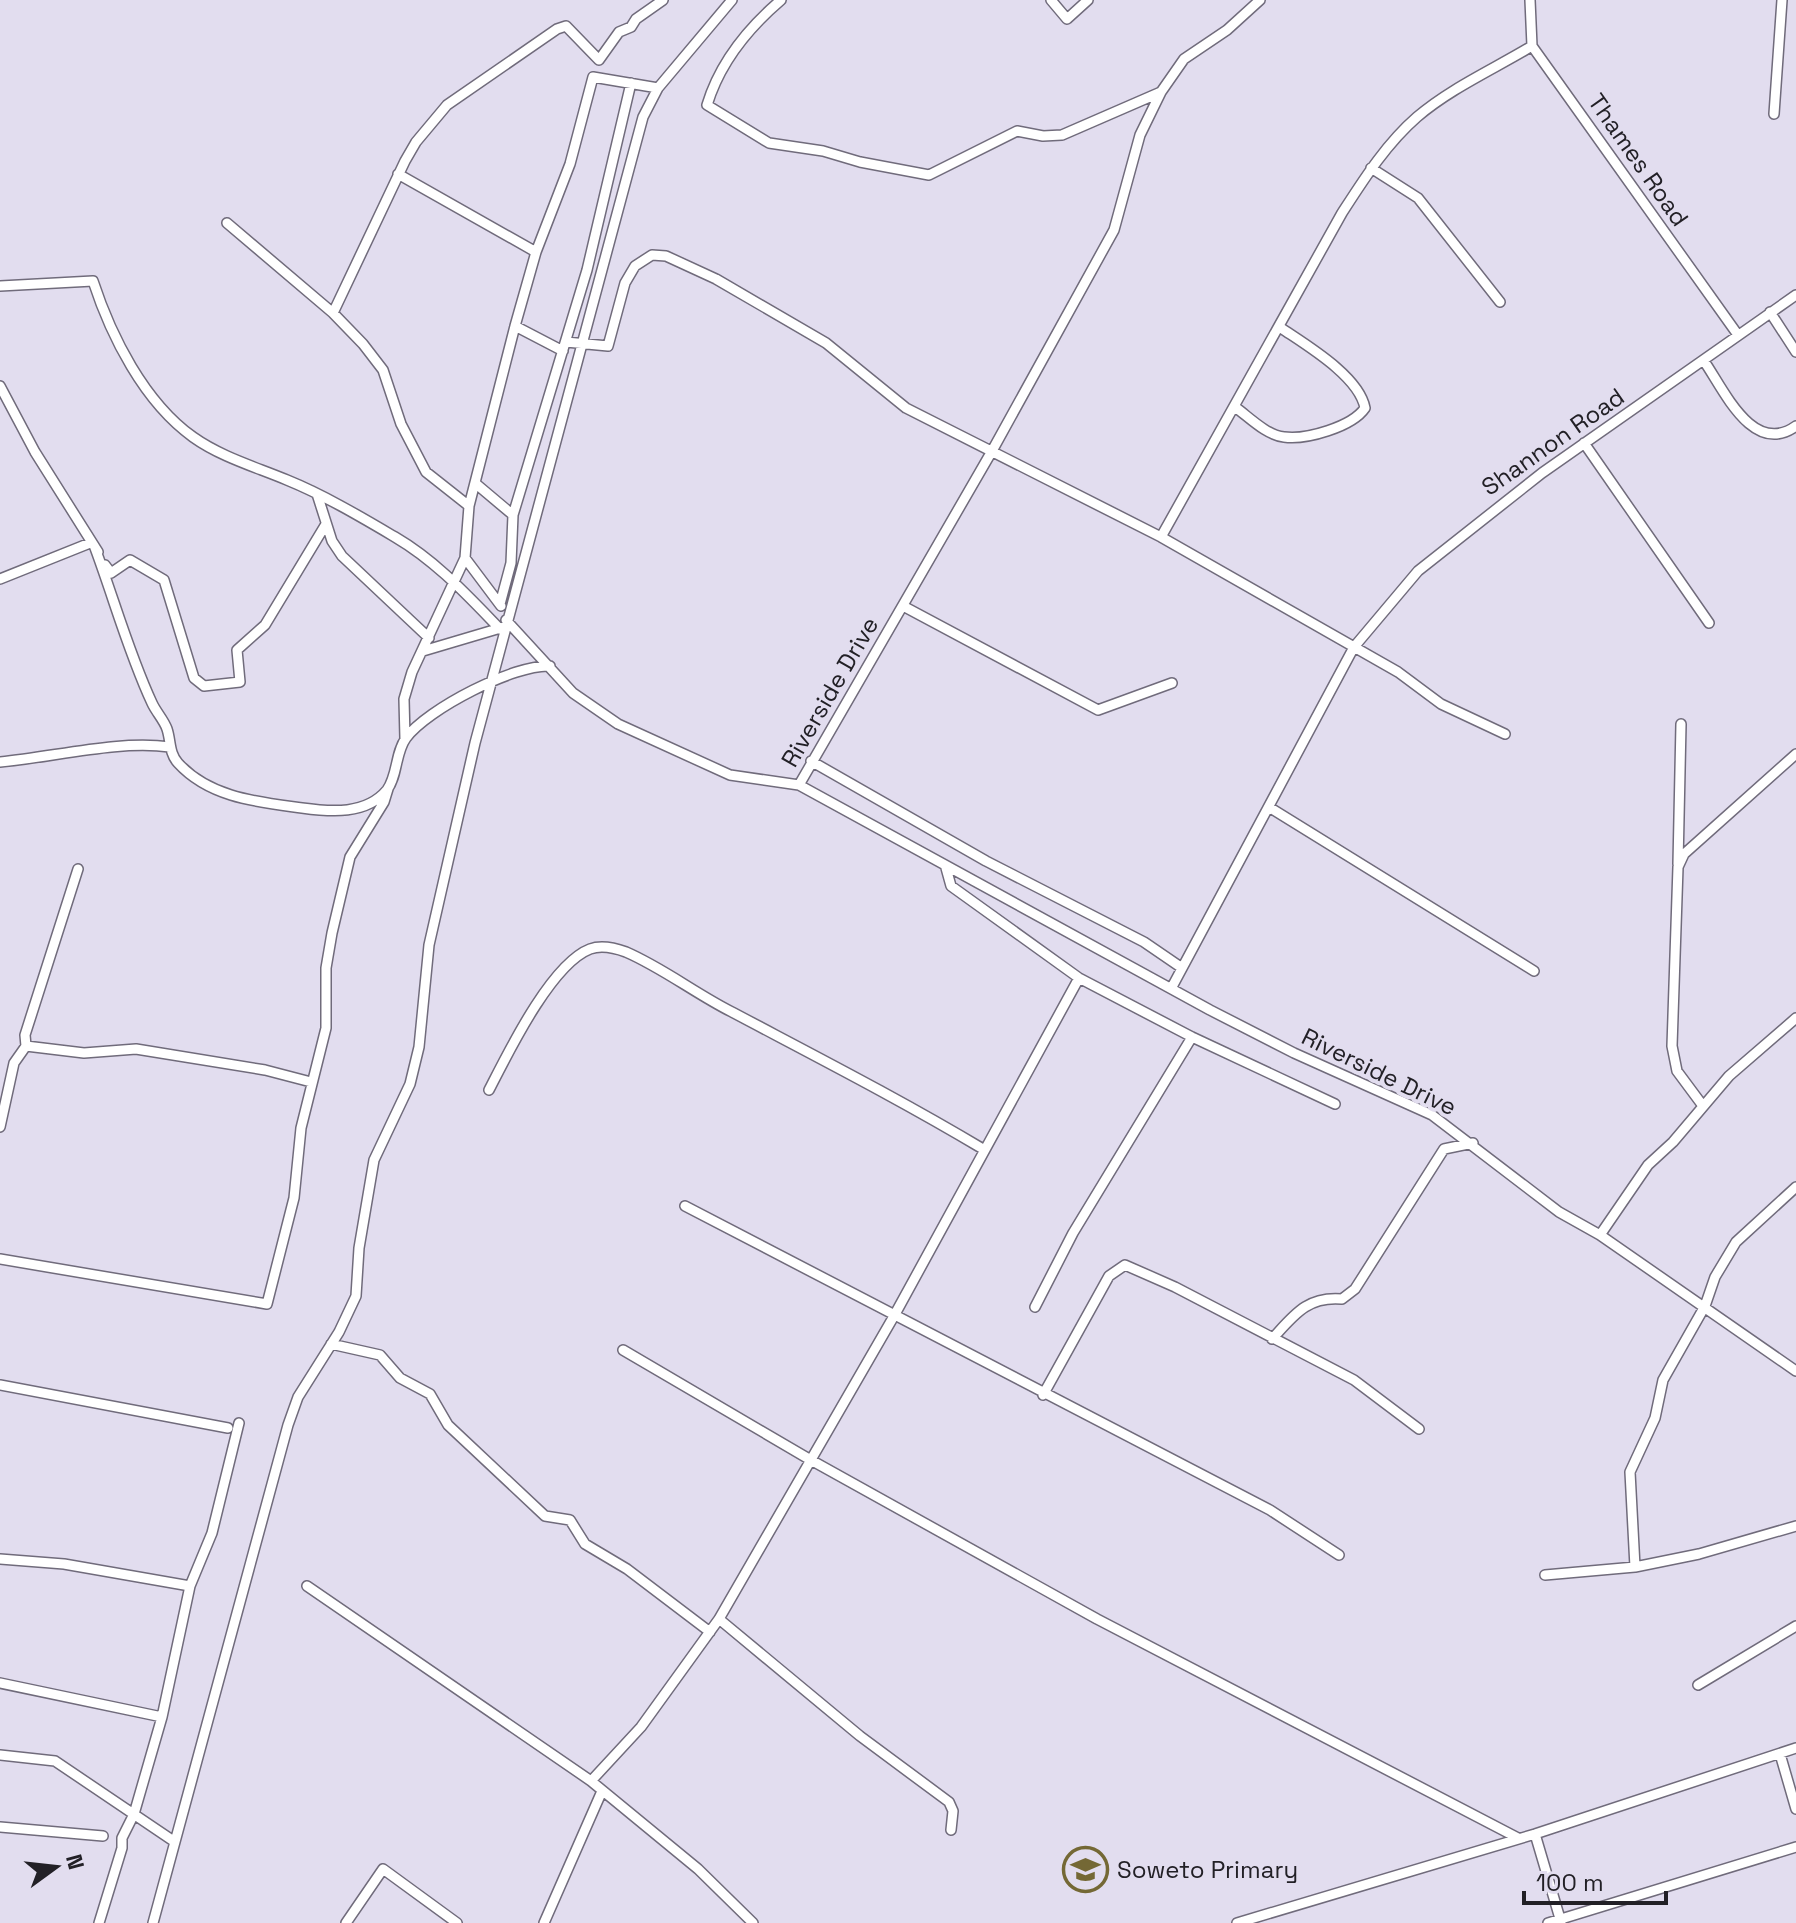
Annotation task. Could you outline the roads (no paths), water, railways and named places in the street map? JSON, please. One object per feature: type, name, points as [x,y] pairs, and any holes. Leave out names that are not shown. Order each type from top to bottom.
[{"type":"street","points":[[333,313],[398,174],[416,142],[447,105],[547,33],[566,26],[599,60],[619,32],[631,27],[636,19],[663,0]]},
{"type":"street","points":[[153,1923],[288,1425],[298,1397],[356,1296],[359,1248],[374,1160],[410,1084],[419,1047],[429,945],[490,683],[643,117],[658,88],[732,0]]},
{"type":"street","points":[[781,0],[750,26],[714,83],[707,105],[769,143],[823,151],[860,162],[929,175],[1017,131],[1043,136],[1062,135],[1161,92]]},
{"type":"street","points":[[1051,0],[1067,19],[1088,0]]},
{"type":"street","name":"Riverside Drive","points":[[1260,0],[1227,30],[1184,59],[1161,92],[1140,135],[1114,230],[992,451],[799,785],[1104,955],[1172,987],[1294,1053],[1432,1115],[1473,1143],[1559,1212],[1600,1235],[1676,1292],[1705,1306],[1796,1371]]},
{"type":"street","points":[[1161,537],[1281,328],[1342,213],[1371,168],[1417,117],[1448,94],[1532,46],[1530,0]]},
{"type":"street","points":[[1774,114],[1782,0]]},
{"type":"street","name":"Thames Road","points":[[1532,46],[1738,335]]},
{"type":"street","points":[[0,1259],[267,1304],[294,1198],[301,1128],[324,1040],[326,968],[350,857],[384,802],[405,739],[404,699],[465,558],[469,506],[536,252],[570,164],[593,77],[658,88]]},
{"type":"street","points":[[504,626],[500,604],[511,563],[513,515],[592,254],[631,83]]},
{"type":"street","points":[[1371,168],[1418,198],[1500,302]]},
{"type":"street","points":[[398,174],[536,252]]},
{"type":"street","points":[[227,223],[333,313],[383,370],[401,424],[426,472],[469,506]]},
{"type":"street","points":[[515,326],[565,347],[609,345],[625,283],[635,266],[652,255],[666,256],[716,279],[826,343],[906,408],[1161,537],[1354,647],[1441,704],[1505,734]]},
{"type":"street","points":[[0,286],[93,281],[118,343],[142,380],[179,425],[209,447],[317,494],[393,536],[454,581],[504,626],[531,644],[591,708],[693,761],[730,775],[799,785]]},
{"type":"street","name":"Shannon Road","points":[[1172,987],[1354,647],[1418,571],[1485,515],[1796,295]]},
{"type":"street","points":[[1770,312],[1796,352]]},
{"type":"street","points":[[1235,407],[1281,437],[1304,436],[1337,426],[1360,416],[1365,408],[1363,399],[1337,368],[1281,328]]},
{"type":"street","points":[[1704,361],[1747,424],[1772,435],[1786,433],[1796,426]]},
{"type":"street","points":[[0,386],[111,573],[130,560],[164,580],[194,678],[204,686],[240,682],[242,671],[237,650],[265,625],[326,524]]},
{"type":"street","points":[[1584,443],[1709,623]]},
{"type":"street","points":[[475,483],[513,515]]},
{"type":"street","points":[[317,494],[326,524],[342,556],[429,638]]},
{"type":"street","points":[[0,579],[93,546]]},
{"type":"street","points":[[93,546],[152,704],[167,728],[170,747],[177,762],[210,788],[259,802],[310,809],[359,809],[388,789]]},
{"type":"street","points":[[465,558],[500,604]]},
{"type":"street","points":[[903,606],[1098,710],[1172,683]]},
{"type":"street","points":[[423,651],[504,626]]},
{"type":"street","points":[[405,739],[426,720],[490,683],[526,667],[550,666]]},
{"type":"street","points":[[1681,724],[1672,1046],[1677,1071],[1703,1106]]},
{"type":"street","points":[[0,762],[71,755],[126,744],[170,747]]},
{"type":"street","points":[[1678,867],[1695,844],[1796,754]]},
{"type":"street","points":[[811,761],[997,867],[1144,942],[1182,968]]},
{"type":"street","points":[[1269,807],[1534,971]]},
{"type":"street","points":[[1679,827],[1695,844]]},
{"type":"street","points":[[946,868],[951,886],[1079,978],[1192,1037],[1335,1104]]},
{"type":"street","points":[[0,1127],[14,1063],[26,1046],[25,1035],[78,869]]},
{"type":"street","points":[[489,1090],[556,978],[590,949],[604,947],[641,960],[729,1011],[893,1095],[983,1149]]},
{"type":"street","points":[[591,1781],[641,1727],[719,1619],[894,1316],[1079,978]]},
{"type":"street","points":[[1600,1235],[1648,1165],[1673,1142],[1748,1058],[1796,1018]]},
{"type":"street","points":[[1035,1307],[1073,1233],[1192,1037]]},
{"type":"street","points":[[26,1046],[84,1053],[136,1049],[265,1070],[311,1082]]},
{"type":"street","points":[[0,1061],[14,1063]]},
{"type":"street","points":[[1272,1339],[1305,1303],[1324,1297],[1342,1299],[1355,1289],[1444,1149],[1473,1143]]},
{"type":"street","points":[[1635,1567],[1630,1472],[1655,1418],[1663,1380],[1705,1306],[1715,1277],[1736,1242],[1796,1187]]},
{"type":"street","points":[[685,1206],[809,1268],[1043,1395],[1270,1510],[1307,1538],[1339,1555]]},
{"type":"street","points":[[1043,1395],[1109,1276],[1125,1265],[1175,1287],[1354,1380],[1419,1429]]},
{"type":"street","points":[[331,1344],[367,1351],[387,1361],[400,1378],[430,1394],[448,1425],[545,1516],[570,1520],[585,1544],[627,1569],[710,1632]]},
{"type":"street","points":[[623,1350],[809,1459],[1097,1619],[1518,1838]]},
{"type":"street","points":[[0,1385],[228,1428]]},
{"type":"street","points":[[99,1923],[122,1848],[122,1838],[134,1814],[162,1717],[190,1586],[212,1533],[239,1423]]},
{"type":"street","points":[[1545,1575],[1635,1567],[1699,1554],[1796,1526]]},
{"type":"street","points":[[0,1559],[64,1564],[190,1586]]},
{"type":"street","points":[[307,1586],[591,1781],[698,1869],[753,1923]]},
{"type":"street","points":[[719,1619],[860,1736],[949,1802],[953,1811],[951,1830]]},
{"type":"street","points":[[1698,1685],[1796,1626]]},
{"type":"street","points":[[0,1683],[162,1717]]},
{"type":"street","points":[[1238,1923],[1535,1834],[1796,1748]]},
{"type":"street","points":[[1780,1754],[1796,1809]]},
{"type":"street","points":[[0,1755],[55,1761],[175,1842]]},
{"type":"street","points":[[544,1923],[602,1791]]},
{"type":"street","points":[[0,1827],[103,1836]]},
{"type":"street","points":[[1535,1834],[1561,1920]]},
{"type":"street","points":[[1548,1923],[1796,1847]]},
{"type":"street","points":[[346,1923],[383,1869],[457,1923]]},
{"type":"place","name":"Soweto Primary","points":[[1086,1870]]}]
